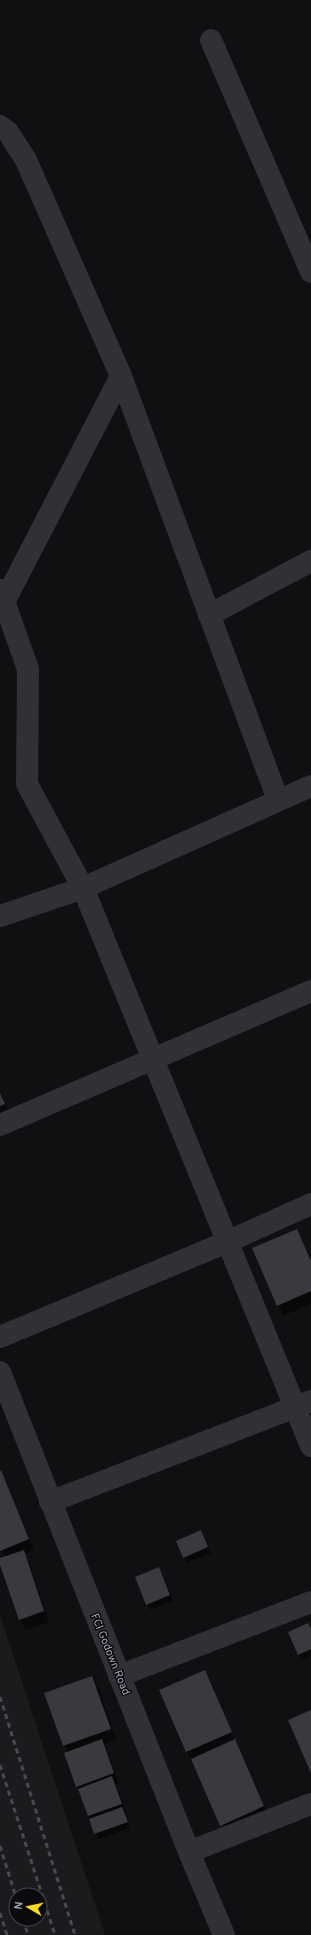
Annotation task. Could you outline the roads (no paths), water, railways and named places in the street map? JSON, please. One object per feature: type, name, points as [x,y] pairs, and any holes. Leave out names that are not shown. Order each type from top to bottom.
[{"type":"street","points":[[211,40],[311,272]]},
{"type":"street","points":[[0,126],[8,132],[26,160],[120,376],[278,800]]},
{"type":"street","points":[[120,376],[1,600],[28,669],[27,784],[83,888],[227,1242],[303,1404],[311,1446]]},
{"type":"street","points":[[209,615],[311,561]]},
{"type":"street","points":[[0,916],[83,888],[311,786]]},
{"type":"street","points":[[0,1125],[311,991]]},
{"type":"street","points":[[0,1337],[227,1242],[311,1204]]},
{"type":"street","name":"FCI Godown Road","points":[[0,1372],[189,1852],[224,1935]]},
{"type":"street","points":[[50,1502],[303,1404]]},
{"type":"street","points":[[119,1676],[311,1602]]},
{"type":"street","points":[[189,1852],[311,1804]]},
{"type":"railway","points":[[0,1697],[75,1935]]},
{"type":"railway","points":[[0,1765],[55,1935]]},
{"type":"railway","points":[[0,1846],[13,1887]]},
{"type":"railway","points":[[0,1913],[7,1935]]},
{"type":"railway","points":[[26,1927],[28,1935]]}]
